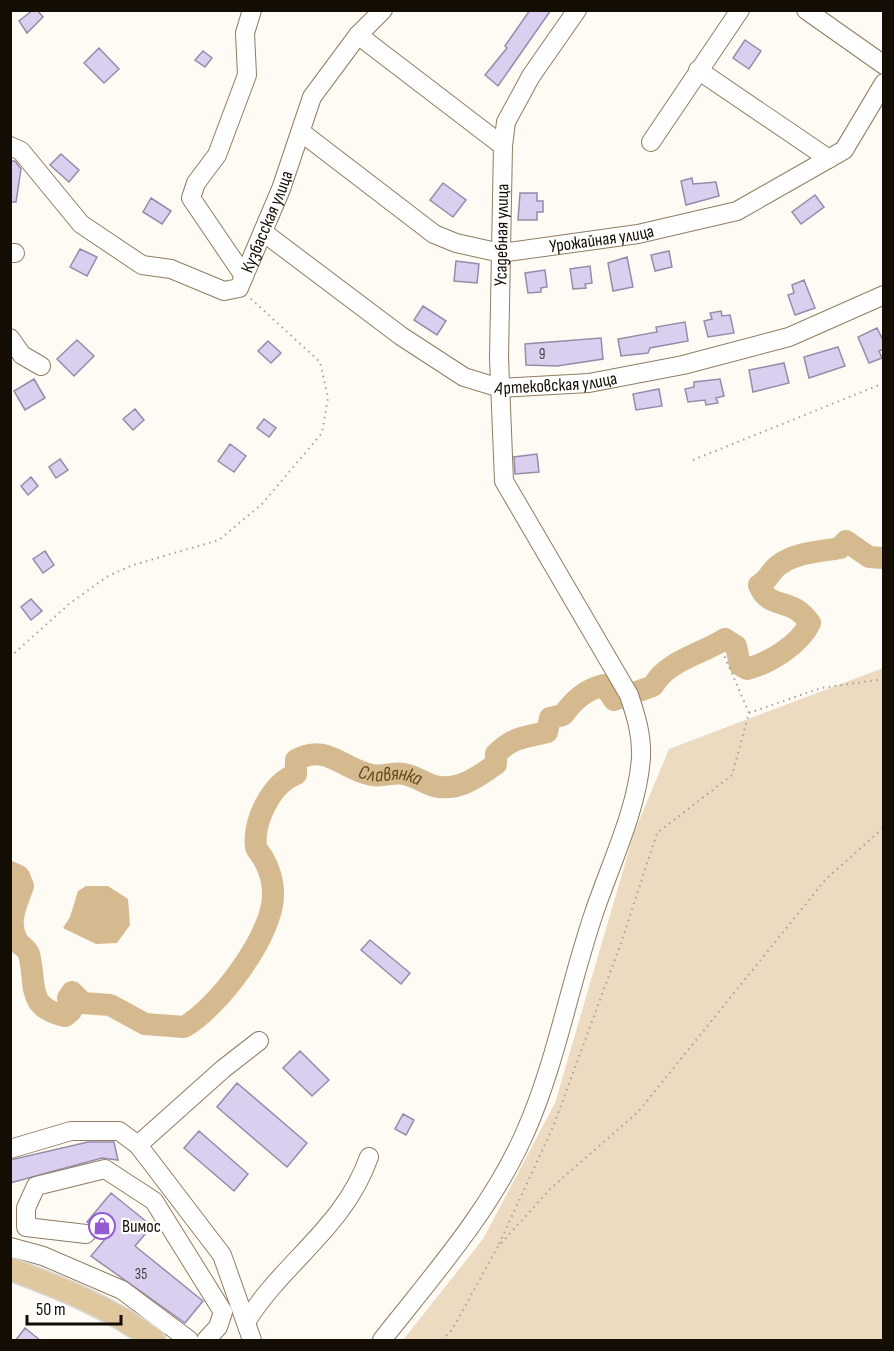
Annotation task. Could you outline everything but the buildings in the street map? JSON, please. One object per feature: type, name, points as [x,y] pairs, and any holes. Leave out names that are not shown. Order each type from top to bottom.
[{"type":"main road","points":[[12,1273],[56,1286],[126,1319],[154,1341]]},
{"type":"lane","points":[[242,282],[191,198],[196,183],[217,155],[247,75],[245,33],[252,10]]},
{"type":"lane","name":"Кузбасская улица","points":[[10,146],[21,151],[81,224],[142,265],[171,270],[224,291],[242,282],[301,132],[312,97],[358,35],[383,10]]},
{"type":"lane","name":"Усадебная улица","points":[[382,1341],[480,1214],[524,1135],[550,1062],[594,914],[626,826],[641,758],[639,725],[629,695],[504,481],[500,388],[502,146],[506,122],[531,76],[577,10]]},
{"type":"lane","points":[[651,142],[740,10]]},
{"type":"lane","points":[[806,10],[884,65]]},
{"type":"lane","points":[[358,35],[502,146]]},
{"type":"lane","points":[[698,70],[829,159]]},
{"type":"lane","name":"Урожайная улица","points":[[301,132],[434,234],[456,243],[501,253],[638,234],[737,211],[844,150],[884,83]]},
{"type":"lane","name":"Артековская улица","points":[[263,232],[401,336],[464,377],[500,388],[588,383],[683,365],[789,337],[884,295]]},
{"type":"lane","points":[[10,338],[22,355],[41,366]]},
{"type":"lane","points":[[138,1145],[223,1069],[259,1041]]},
{"type":"lane","points":[[10,1149],[71,1131],[119,1131],[138,1145],[222,1255],[252,1341]]},
{"type":"lane","points":[[246,1322],[258,1304],[338,1217],[369,1157]]},
{"type":"lane","points":[[86,1234],[26,1227],[26,1208],[36,1186],[105,1169],[154,1200],[223,1312],[218,1327],[206,1341]]},
{"type":"lane","points":[[43,1256],[48,1229]]},
{"type":"lane","points":[[10,1248],[43,1256],[122,1290],[189,1341]]},
{"type":"path","points":[[10,657],[69,604],[108,576],[134,565],[219,540],[262,504],[322,433],[328,398],[320,362],[242,282]]},
{"type":"path","points":[[693,460],[884,382]]},
{"type":"path","points":[[442,1341],[452,1330],[497,1248],[553,1127],[621,943],[657,833],[732,775],[750,713],[724,655]]},
{"type":"path","points":[[750,713],[821,688],[884,679]]},
{"type":"path","points":[[497,1248],[550,1189],[638,1112],[826,879],[884,827]]},
{"type":"shaded area","points":[[883,668],[883,1340],[403,1340],[483,1239],[555,1103],[634,833],[669,749]]},
{"type":"shaded area","points":[[86,886],[108,886],[128,899],[130,925],[117,943],[96,944],[63,928],[70,917],[78,891]]},
{"type":"waterway","name":"Славянка","points":[[10,872],[19,876],[23,886],[14,913],[14,933],[18,942],[29,954],[35,993],[38,1001],[44,1007],[65,1016],[71,1011],[68,998],[72,992],[83,1003],[110,1005],[145,1024],[184,1027],[213,1004],[228,987],[255,948],[265,928],[271,909],[273,889],[267,866],[256,847],[257,826],[265,804],[279,786],[296,774],[296,760],[317,754],[372,775],[400,774],[412,776],[434,786],[459,785],[475,778],[496,764],[496,754],[508,744],[520,738],[547,732],[550,718],[563,715],[580,696],[597,687],[604,685],[614,700],[653,686],[659,677],[675,664],[725,639],[736,646],[740,665],[747,669],[783,652],[799,638],[810,623],[796,609],[769,598],[759,585],[776,567],[793,557],[840,548],[846,541],[869,557],[884,558]]},
{"type":"place","name":"Вимос","points":[[102,1226]]}]
